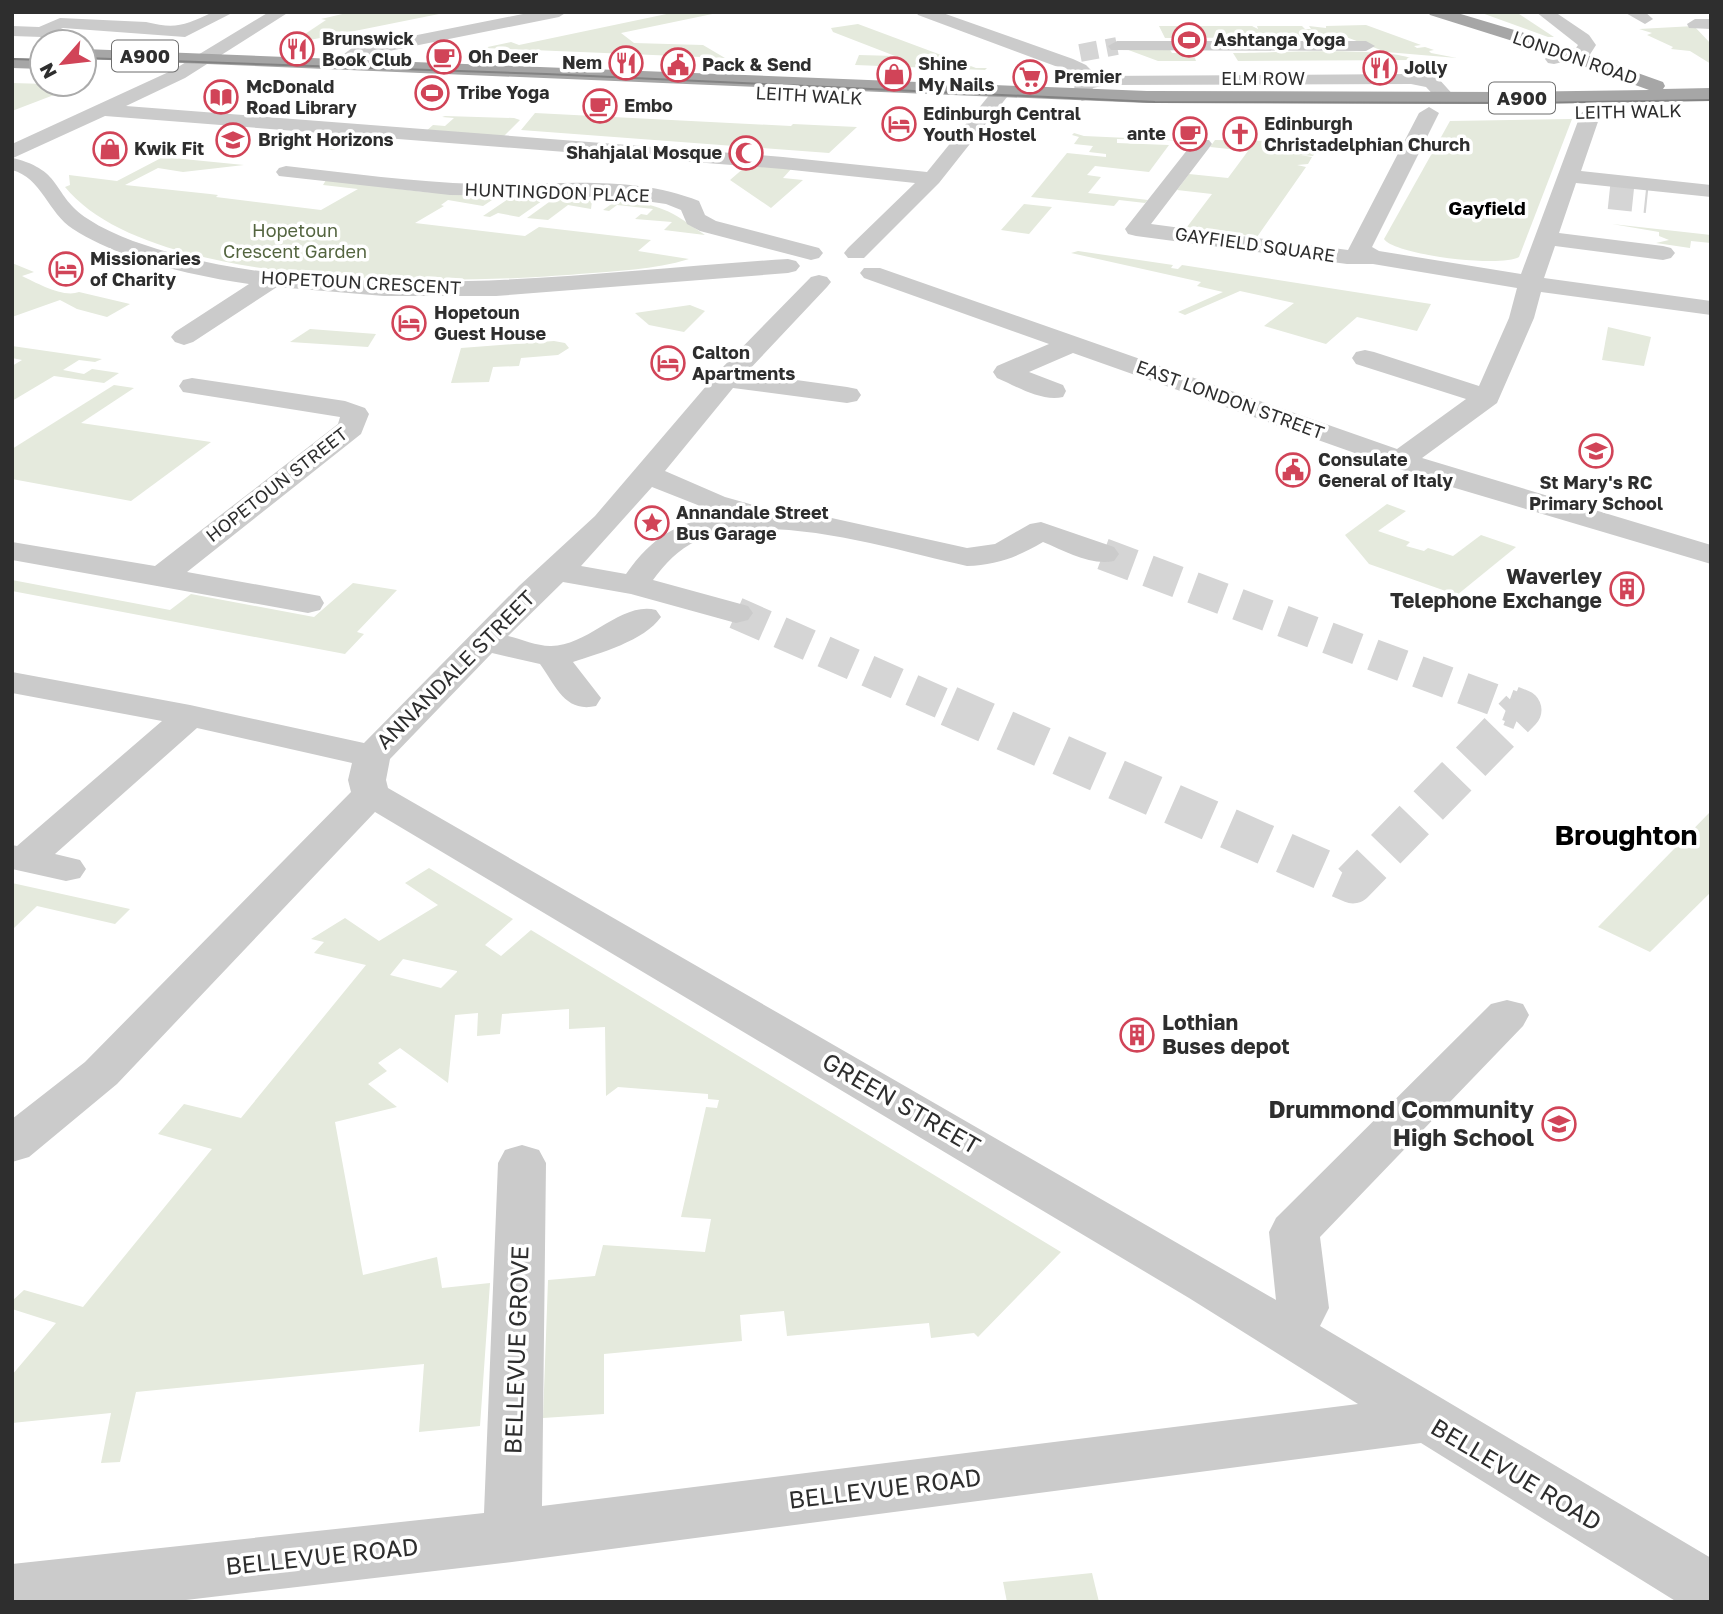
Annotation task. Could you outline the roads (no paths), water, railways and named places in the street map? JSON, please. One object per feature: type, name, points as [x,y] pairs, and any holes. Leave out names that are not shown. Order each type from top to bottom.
[{"type":"main road","name":"LONDON ROAD","points":[[1436,12],[1574,56],[1678,94]]},
{"type":"main road","name":"LONDON ROAD","points":[[1472,24],[1642,95],[1708,105]]},
{"type":"main road","name":"LEITH WALK","points":[[98,54],[345,59],[998,97],[1084,75],[1447,98],[1678,94]]},
{"type":"main road","name":"LEITH WALK","points":[[98,67],[1589,120],[1708,105]]},
{"type":"main road","name":"A900","points":[[1678,94],[1708,105]]},
{"type":"street","points":[[12,31],[42,33],[60,23],[146,27],[147,31],[185,32],[226,12]]},
{"type":"street","points":[[272,12],[281,13]]},
{"type":"street","points":[[1544,12],[1586,43],[1585,50],[1574,56],[1555,59]]},
{"type":"street","points":[[12,152],[186,70],[281,13]]},
{"type":"street","points":[[345,59],[551,13]]},
{"type":"street","points":[[936,14],[1055,58],[1084,75]]},
{"type":"street","points":[[1117,46],[1366,46]]},
{"type":"street","name":"ANNANDALE STREET","points":[[13,1143],[75,1097],[101,1073],[371,775],[484,641],[531,593],[558,572],[648,474],[727,379],[842,271],[932,179],[998,97]]},
{"type":"street","points":[[102,110],[783,163],[932,179]]},
{"type":"street","points":[[414,135],[438,113]]},
{"type":"street","name":"GAYFIELD SQUARE","points":[[1373,257],[1359,249],[1429,113]]},
{"type":"street","points":[[1400,460],[1487,397],[1525,312],[1530,283],[1589,120]]},
{"type":"street","points":[[503,142],[520,125]]},
{"type":"street","name":"GAYFIELD SQUARE","points":[[1202,144],[1136,229],[1346,257],[1373,257],[1530,283],[1711,308]]},
{"type":"street","name":"HOPETOUN CRESCENT","points":[[12,164],[27,166],[41,173],[65,211],[80,223],[123,243],[175,262],[272,280],[407,290],[499,289],[788,266],[795,276],[842,271]]},
{"type":"street","name":"HUNTINGDON PLACE","points":[[286,172],[396,179],[477,191],[596,191],[663,197],[691,206],[695,219],[708,226],[842,271]]},
{"type":"street","points":[[1566,184],[1711,191]]},
{"type":"street","points":[[1566,184],[1609,197]]},
{"type":"street","points":[[1647,201],[1676,204]]},
{"type":"street","points":[[1547,238],[1663,253]]},
{"type":"street","name":"EAST LONDON STREET","points":[[842,271],[1071,344],[1486,489],[1711,555]]},
{"type":"street","points":[[184,337],[272,280]]},
{"type":"street","points":[[1053,391],[1006,372],[1071,344]]},
{"type":"street","points":[[1365,358],[1487,397]]},
{"type":"street","points":[[268,397],[301,373]]},
{"type":"street","points":[[727,379],[847,395]]},
{"type":"street","name":"HOPETOUN STREET","points":[[161,577],[351,428],[355,422],[355,414],[345,409],[192,386]]},
{"type":"street","points":[[648,474],[714,503],[768,519],[818,524],[967,558],[1006,551],[1041,531],[1103,554]]},
{"type":"street","points":[[484,641],[552,657],[602,642],[639,601],[657,551],[684,533],[720,524],[768,519]]},
{"type":"street","points":[[12,551],[308,603]]},
{"type":"street","points":[[558,572],[639,601],[736,613]]},
{"type":"street","points":[[552,657],[583,698]]},
{"type":"street","points":[[12,682],[190,716],[371,775]]},
{"type":"street","points":[[19,858],[190,716]]},
{"type":"street","name":"GREEN STREET","points":[[371,775],[1428,1419]]},
{"type":"street","points":[[19,858],[66,869]]},
{"type":"street","points":[[1286,1332],[1303,1308],[1294,1232],[1507,1015]]},
{"type":"street","name":"BELLEVUE GROVE","points":[[512,1536],[522,1163]]},
{"type":"street","name":"BELLEVUE ROAD","points":[[12,1592],[512,1536],[1428,1419],[1711,1590]]},
{"type":"tunnel","points":[[1080,53],[1117,46]]},
{"type":"tunnel","points":[[1609,197],[1647,201]]},
{"type":"tunnel","points":[[1103,554],[1516,708]]},
{"type":"tunnel","points":[[736,613],[953,708]]},
{"type":"tunnel","points":[[949,706],[1353,883],[1521,710],[1516,708]]},
{"type":"tunnel","points":[[1511,706],[1516,708]]},
{"type":"tram line","points":[[98,58],[546,74],[1155,102],[1531,103],[1711,100]]},
{"type":"tram line","points":[[12,59],[28,60]]},
{"type":"place","name":"Ashtanga Yoga","points":[[1189,40]]},
{"type":"place","name":"Brunswick Book Club","points":[[297,49]]},
{"type":"place","name":"Oh Deer","points":[[444,57]]},
{"type":"place","name":"Nem","points":[[626,63]]},
{"type":"place","name":"Pack & Send","points":[[678,65]]},
{"type":"place","name":"Jolly","points":[[1380,68]]},
{"type":"place","name":"Shine My Nails","points":[[894,74]]},
{"type":"place","name":"Premier","points":[[1030,77]]},
{"type":"place","name":"Tribe Yoga","points":[[432,93]]},
{"type":"place","name":"McDonald Road Library","points":[[221,97]]},
{"type":"place","name":"Embo","points":[[600,106]]},
{"type":"place","name":"Edinburgh Central Youth Hostel","points":[[899,124]]},
{"type":"place","name":"ante","points":[[1190,134]]},
{"type":"place","name":"Edinburgh Christadelphian Church","points":[[1240,134]]},
{"type":"place","name":"Bright Horizons","points":[[233,140]]},
{"type":"place","name":"Kwik Fit","points":[[110,149]]},
{"type":"place","name":"Shahjalal Mosque","points":[[746,153]]},
{"type":"place","name":"Missionaries of Charity","points":[[66,269]]},
{"type":"place","name":"Hopetoun Guest House","points":[[409,323]]},
{"type":"place","name":"Calton Apartments","points":[[668,363]]},
{"type":"place","name":"St Mary's RC Primary School","points":[[1596,451]]},
{"type":"place","name":"Consulate General of Italy","points":[[1293,470]]},
{"type":"place","name":"Annandale Street Bus Garage","points":[[652,523]]},
{"type":"place","name":"Waverley Telephone Exchange","points":[[1627,589]]},
{"type":"place","name":"Lothian Buses depot","points":[[1137,1035]]},
{"type":"place","name":"Drummond Community High School","points":[[1559,1124]]},
{"type":"district","name":"Gayfield","points":[[1487,208]]},
{"type":"district","name":"Broughton","points":[[1626,835]]},
{"type":"park label","name":"Hopetoun Crescent Garden","points":[[295,241]]}]
